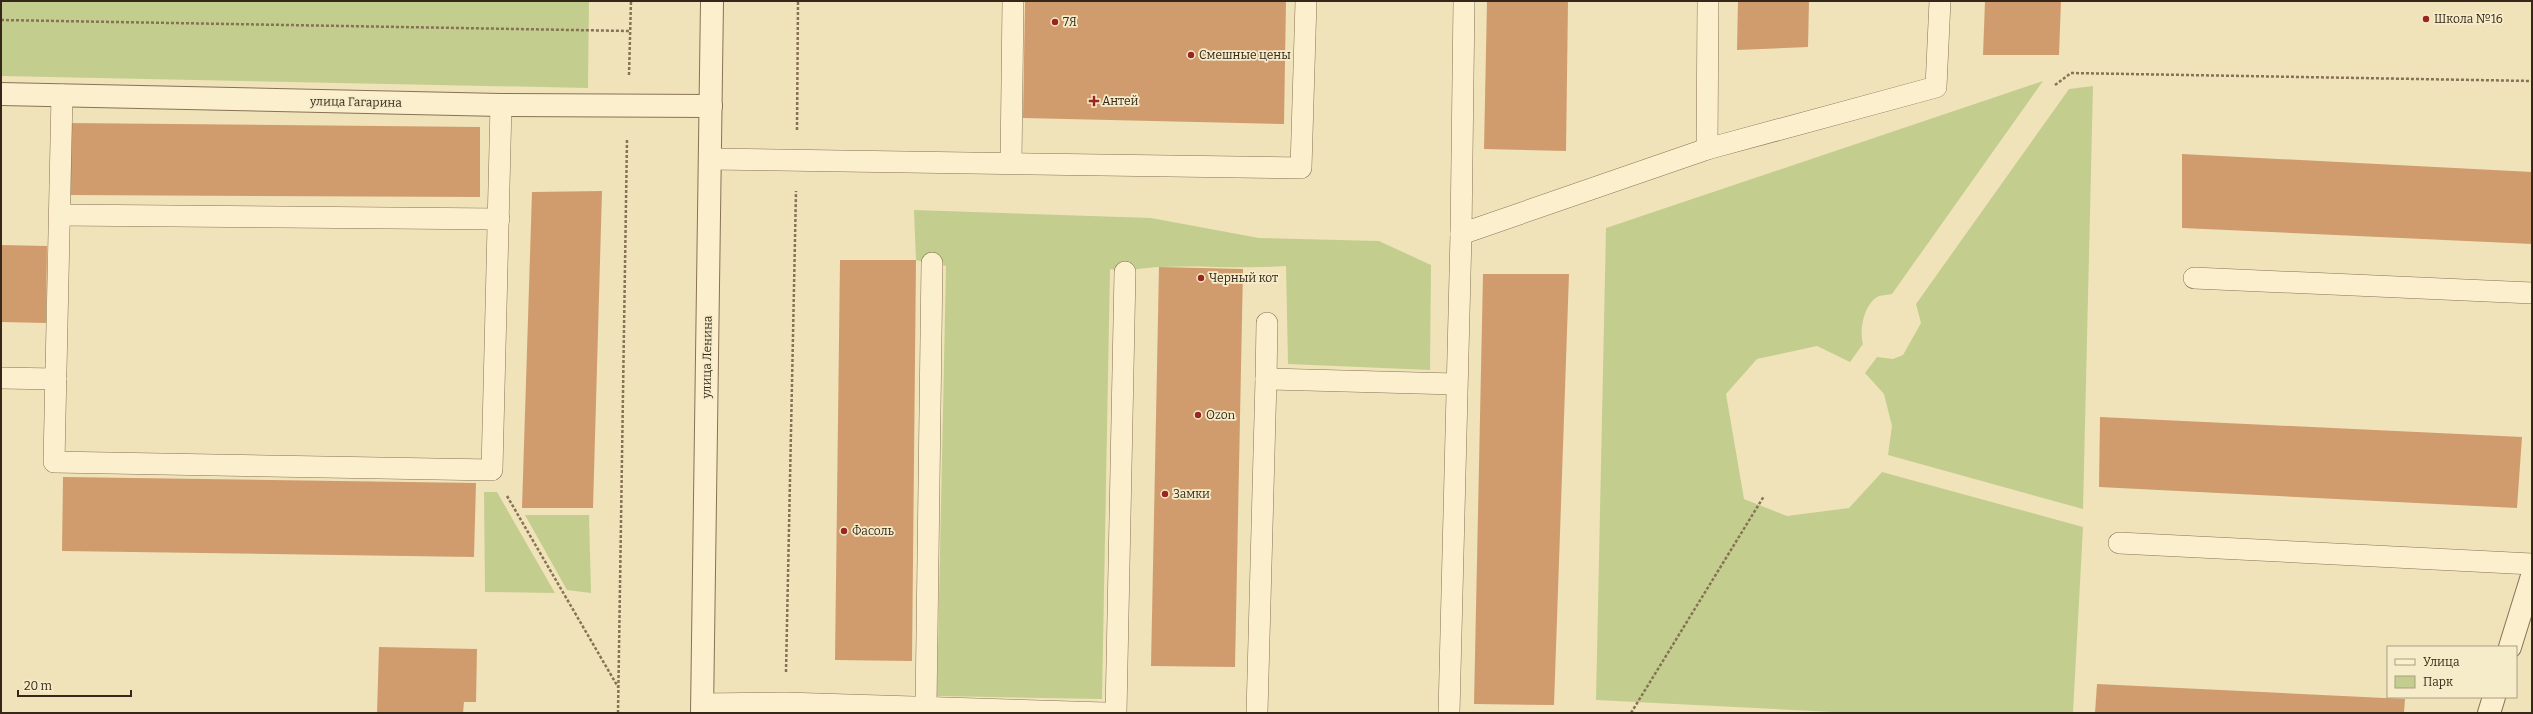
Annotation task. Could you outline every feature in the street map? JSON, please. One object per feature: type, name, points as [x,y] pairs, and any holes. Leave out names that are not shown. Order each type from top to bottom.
[{"type":"street","name":"улица Ленина","points":[[702,708],[712,1]]},
{"type":"street","name":"улица Гагарина","points":[[1,94],[501,105],[710,106]]},
{"type":"street","points":[[2510,646],[2532,576]]},
{"type":"street","points":[[2489,713],[2494,698]]},
{"type":"lane","points":[[1011,163],[1013,1]]},
{"type":"lane","points":[[710,159],[1301,168],[1306,1]]},
{"type":"lane","points":[[1449,713],[1456,384],[1461,234],[1464,1]]},
{"type":"lane","points":[[1707,148],[1708,1]]},
{"type":"lane","points":[[1461,234],[1707,148],[1936,87],[1940,1]]},
{"type":"lane","points":[[62,95],[54,462],[492,470],[501,105]]},
{"type":"lane","points":[[60,215],[499,219]]},
{"type":"lane","points":[[926,707],[932,263]]},
{"type":"lane","points":[[1116,713],[1126,272]]},
{"type":"lane","points":[[2194,278],[2532,293]]},
{"type":"lane","points":[[1257,713],[1267,324]]},
{"type":"lane","points":[[1,378],[56,380]]},
{"type":"lane","points":[[1266,379],[1456,384]]},
{"type":"lane","points":[[2119,543],[2532,564]]},
{"type":"lane","points":[[702,708],[785,703],[1105,713]]},
{"type":"path","points":[[618,713],[627,105],[631,1]]},
{"type":"path","points":[[785,703],[797,160],[798,1]]},
{"type":"path","points":[[1,20],[630,31]]},
{"type":"path","points":[[2055,85],[2071,74],[2532,81]]},
{"type":"path","points":[[492,470],[618,688]]},
{"type":"path","points":[[1631,713],[1764,496]]},
{"type":"green space","points":[[1,1],[589,1],[588,88],[1,76]]},
{"type":"green space","points":[[2043,81],[1892,294],[1879,296],[1870,304],[1866,311],[1862,325],[1863,344],[1850,362],[1817,346],[1757,359],[1726,394],[1744,499],[1787,516],[1849,508],[1882,472],[2083,527],[2073,713],[1853,713],[1596,700],[1606,228]]},
{"type":"green space","points":[[2093,86],[2083,509],[1888,455],[1892,426],[1884,394],[1865,373],[1877,357],[1893,359],[1903,355],[1921,323],[1916,304],[2069,89]]},
{"type":"green space","points":[[914,210],[1151,218],[1259,238],[1379,241],[1431,265],[1430,370],[1288,364],[1286,266],[1159,267],[1129,270],[1110,269],[1102,699],[937,696],[946,266],[916,260]]},
{"type":"green space","points":[[484,492],[497,492],[555,593],[485,592]]},
{"type":"green space","points":[[525,515],[589,515],[591,593],[567,590]]},
{"type":"building","points":[[1025,1],[1286,1],[1284,124],[1023,118]]},
{"type":"building","points":[[1487,1],[1568,1],[1566,151],[1484,149]]},
{"type":"building","points":[[1738,1],[1809,1],[1808,47],[1737,50]]},
{"type":"building","points":[[1985,1],[2061,1],[2059,55],[1983,55]]},
{"type":"building","points":[[67,123],[480,127],[480,197],[68,195]]},
{"type":"building","points":[[2182,154],[2532,172],[2532,244],[2182,228]]},
{"type":"building","points":[[602,191],[593,508],[522,508],[532,192]]},
{"type":"building","points":[[1,245],[47,246],[46,323],[1,322]]},
{"type":"building","points":[[840,260],[916,260],[912,661],[835,660]]},
{"type":"building","points":[[1159,267],[1243,269],[1235,667],[1151,666]]},
{"type":"building","points":[[1483,274],[1569,274],[1554,705],[1474,704]]},
{"type":"building","points":[[2100,417],[2522,437],[2517,508],[2099,487]]},
{"type":"building","points":[[63,477],[476,483],[474,557],[62,551]]},
{"type":"building","points":[[379,647],[477,649],[476,702],[464,702],[463,713],[377,713]]},
{"type":"building","points":[[2097,684],[2405,699],[2404,713],[2095,713]]},
{"type":"place","name":"Школа №16","points":[[2426,19]]},
{"type":"place","name":"7Я","points":[[1055,22]]},
{"type":"place","name":"Смешные цены","points":[[1191,55]]},
{"type":"place","name":"Антей","points":[[1094,101]]},
{"type":"place","name":"Черный кот","points":[[1201,278]]},
{"type":"place","name":"Ozon","points":[[1198,415]]},
{"type":"place","name":"Замки","points":[[1165,494]]},
{"type":"place","name":"Фасоль","points":[[844,531]]}]
